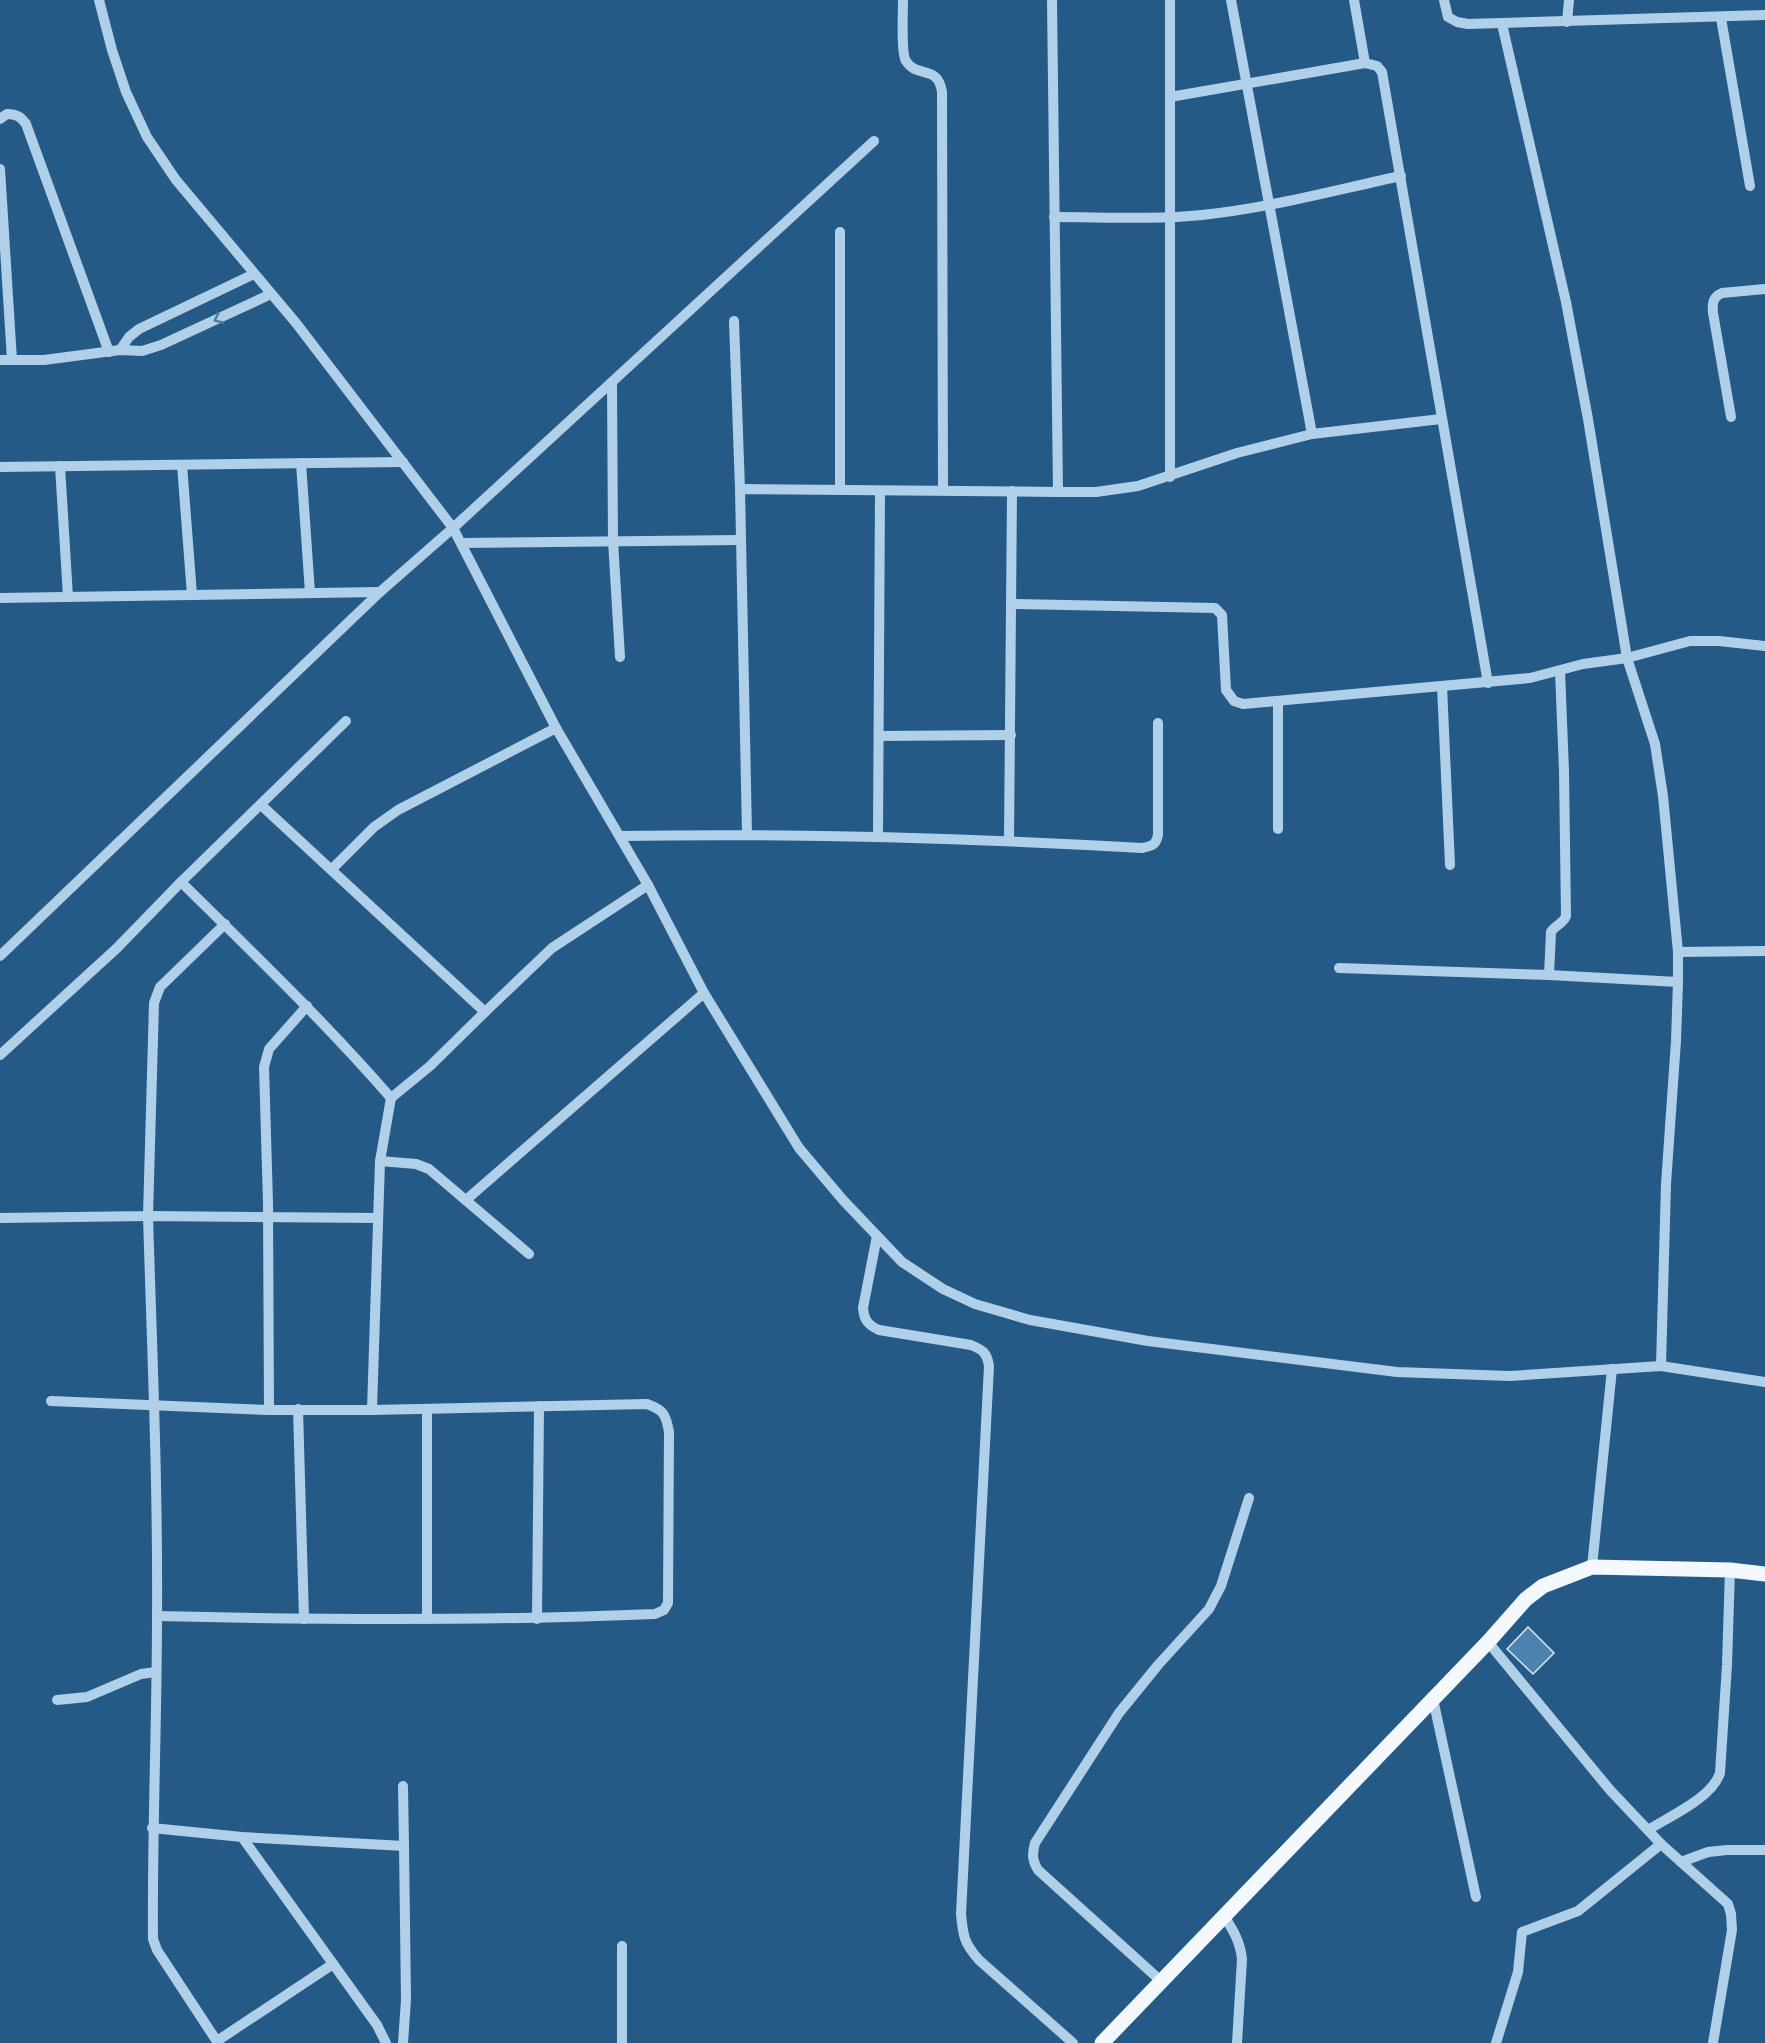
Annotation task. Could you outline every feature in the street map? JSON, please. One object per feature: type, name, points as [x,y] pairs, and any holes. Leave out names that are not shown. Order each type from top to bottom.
[{"type":"main road","points":[[1102,2043],[1488,1642],[1526,1599],[1543,1586],[1592,1567],[1730,1570],[1765,1574]]},
{"type":"street","points":[[99,0],[126,92],[147,136],[176,180],[303,333],[453,528],[556,728],[648,885],[704,993],[799,1148],[843,1200],[902,1262],[943,1289],[975,1304],[1030,1320],[1148,1341],[1397,1372],[1510,1377],[1661,1366],[1765,1382]]},
{"type":"street","points":[[903,0],[904,57],[911,66],[933,74],[938,79],[942,92],[943,490]]},
{"type":"street","points":[[1052,0],[1058,492]]},
{"type":"street","points":[[1170,0],[1170,477]]},
{"type":"street","points":[[1231,0],[1312,434]]},
{"type":"street","points":[[1354,0],[1365,63]]},
{"type":"street","points":[[1444,0],[1448,17],[1468,24],[1765,15]]},
{"type":"street","points":[[1567,22],[1569,0]]},
{"type":"street","points":[[1721,18],[1750,186]]},
{"type":"street","points":[[1502,24],[1566,302],[1628,658],[1659,763],[1678,952],[1676,1041],[1666,1184],[1661,1366]]},
{"type":"street","points":[[1170,97],[1365,63],[1377,66],[1384,80],[1488,682]]},
{"type":"street","points":[[0,119],[8,114],[15,114],[26,124],[115,351]]},
{"type":"street","points":[[0,956],[380,592],[453,528],[874,141]]},
{"type":"street","points":[[0,169],[12,360]]},
{"type":"street","points":[[1054,217],[1170,217],[1223,212],[1401,176]]},
{"type":"street","points":[[840,232],[840,490]]},
{"type":"street","points":[[115,351],[139,329],[254,274]]},
{"type":"street","points":[[1731,417],[1713,313],[1713,301],[1722,293],[1765,289]]},
{"type":"street","points":[[0,360],[44,360],[115,351],[142,351],[161,345],[271,294]]},
{"type":"street","points":[[734,321],[747,834]]},
{"type":"street","points":[[612,382],[613,541],[620,657]]},
{"type":"street","points":[[740,489],[1096,492],[1138,486],[1237,453],[1312,434],[1442,419]]},
{"type":"street","points":[[0,467],[403,462]]},
{"type":"street","points":[[301,463],[310,593]]},
{"type":"street","points":[[182,465],[192,595]]},
{"type":"street","points":[[60,466],[68,597]]},
{"type":"street","points":[[878,836],[880,491]]},
{"type":"street","points":[[1010,840],[1012,491]]},
{"type":"street","points":[[462,543],[740,540]]},
{"type":"street","points":[[0,598],[380,592]]},
{"type":"street","points":[[1012,604],[1215,608],[1222,615],[1226,690],[1228,696],[1234,701],[1243,704],[1530,678],[1583,664],[1628,658],[1690,641],[1719,641],[1765,646]]},
{"type":"street","points":[[1549,975],[1551,932],[1566,916],[1560,671]]},
{"type":"street","points":[[1442,686],[1450,866]]},
{"type":"street","points":[[1278,701],[1278,829]]},
{"type":"street","points":[[0,1055],[117,948],[346,722]]},
{"type":"street","points":[[620,836],[747,834],[878,836],[1151,847],[1157,842],[1158,835],[1158,723]]},
{"type":"street","points":[[332,869],[374,827],[398,810],[556,728]]},
{"type":"street","points":[[879,736],[1011,735]]},
{"type":"street","points":[[261,806],[485,1012]]},
{"type":"street","points":[[182,882],[307,1006],[392,1098]]},
{"type":"street","points":[[372,1410],[380,1161],[392,1098],[430,1066],[552,948],[648,885]]},
{"type":"street","points":[[225,924],[160,987],[154,1003],[148,1216],[157,1616],[152,1828],[153,1939],[156,1950],[218,2042],[333,1964]]},
{"type":"street","points":[[1678,952],[1765,951]]},
{"type":"street","points":[[1339,968],[1678,982]]},
{"type":"street","points":[[466,1200],[704,993]]},
{"type":"street","points":[[269,1410],[268,1216],[264,1067],[269,1049],[307,1006]]},
{"type":"street","points":[[380,1161],[416,1164],[429,1169],[529,1254]]},
{"type":"street","points":[[0,1218],[148,1216],[378,1218]]},
{"type":"street","points":[[877,1236],[862,1308],[864,1319],[870,1326],[879,1330],[971,1345],[983,1350],[989,1366],[961,1914],[963,1935],[967,1946],[979,1960],[1073,2043]]},
{"type":"street","points":[[1592,1567],[1612,1369]]},
{"type":"street","points":[[51,1401],[269,1410],[647,1404],[657,1407],[666,1416],[669,1432],[668,1603],[664,1610],[655,1614],[537,1619],[304,1619],[157,1616]]},
{"type":"street","points":[[537,1619],[539,1406]]},
{"type":"street","points":[[298,1409],[304,1619]]},
{"type":"street","points":[[427,1409],[427,1619]]},
{"type":"street","points":[[1161,1981],[1038,1870],[1032,1854],[1035,1843],[1119,1713],[1158,1665],[1209,1609],[1221,1586],[1249,1498]]},
{"type":"street","points":[[1648,1830],[1706,1794],[1718,1781],[1727,1665],[1730,1570]]},
{"type":"street","points":[[1488,1642],[1610,1790],[1661,1844],[1728,1904],[1731,1914],[1731,1930],[1713,2043]]},
{"type":"street","points":[[57,1700],[87,1697],[141,1674],[156,1672]]},
{"type":"street","points":[[1433,1699],[1476,1897]]},
{"type":"street","points":[[403,2043],[406,2000],[404,1786]]},
{"type":"street","points":[[152,1828],[242,1838],[404,1846]]},
{"type":"street","points":[[242,1838],[377,2025],[386,2043]]},
{"type":"street","points":[[1496,2043],[1518,1972],[1521,1932],[1578,1911],[1661,1844]]},
{"type":"street","points":[[1681,1862],[1708,1852],[1765,1850]]},
{"type":"street","points":[[1224,1916],[1238,1938],[1242,1959],[1237,2043]]},
{"type":"street","points":[[622,1946],[622,2043]]},
{"type":"building","points":[[1528,1627],[1554,1653],[1533,1674],[1507,1649]]}]
